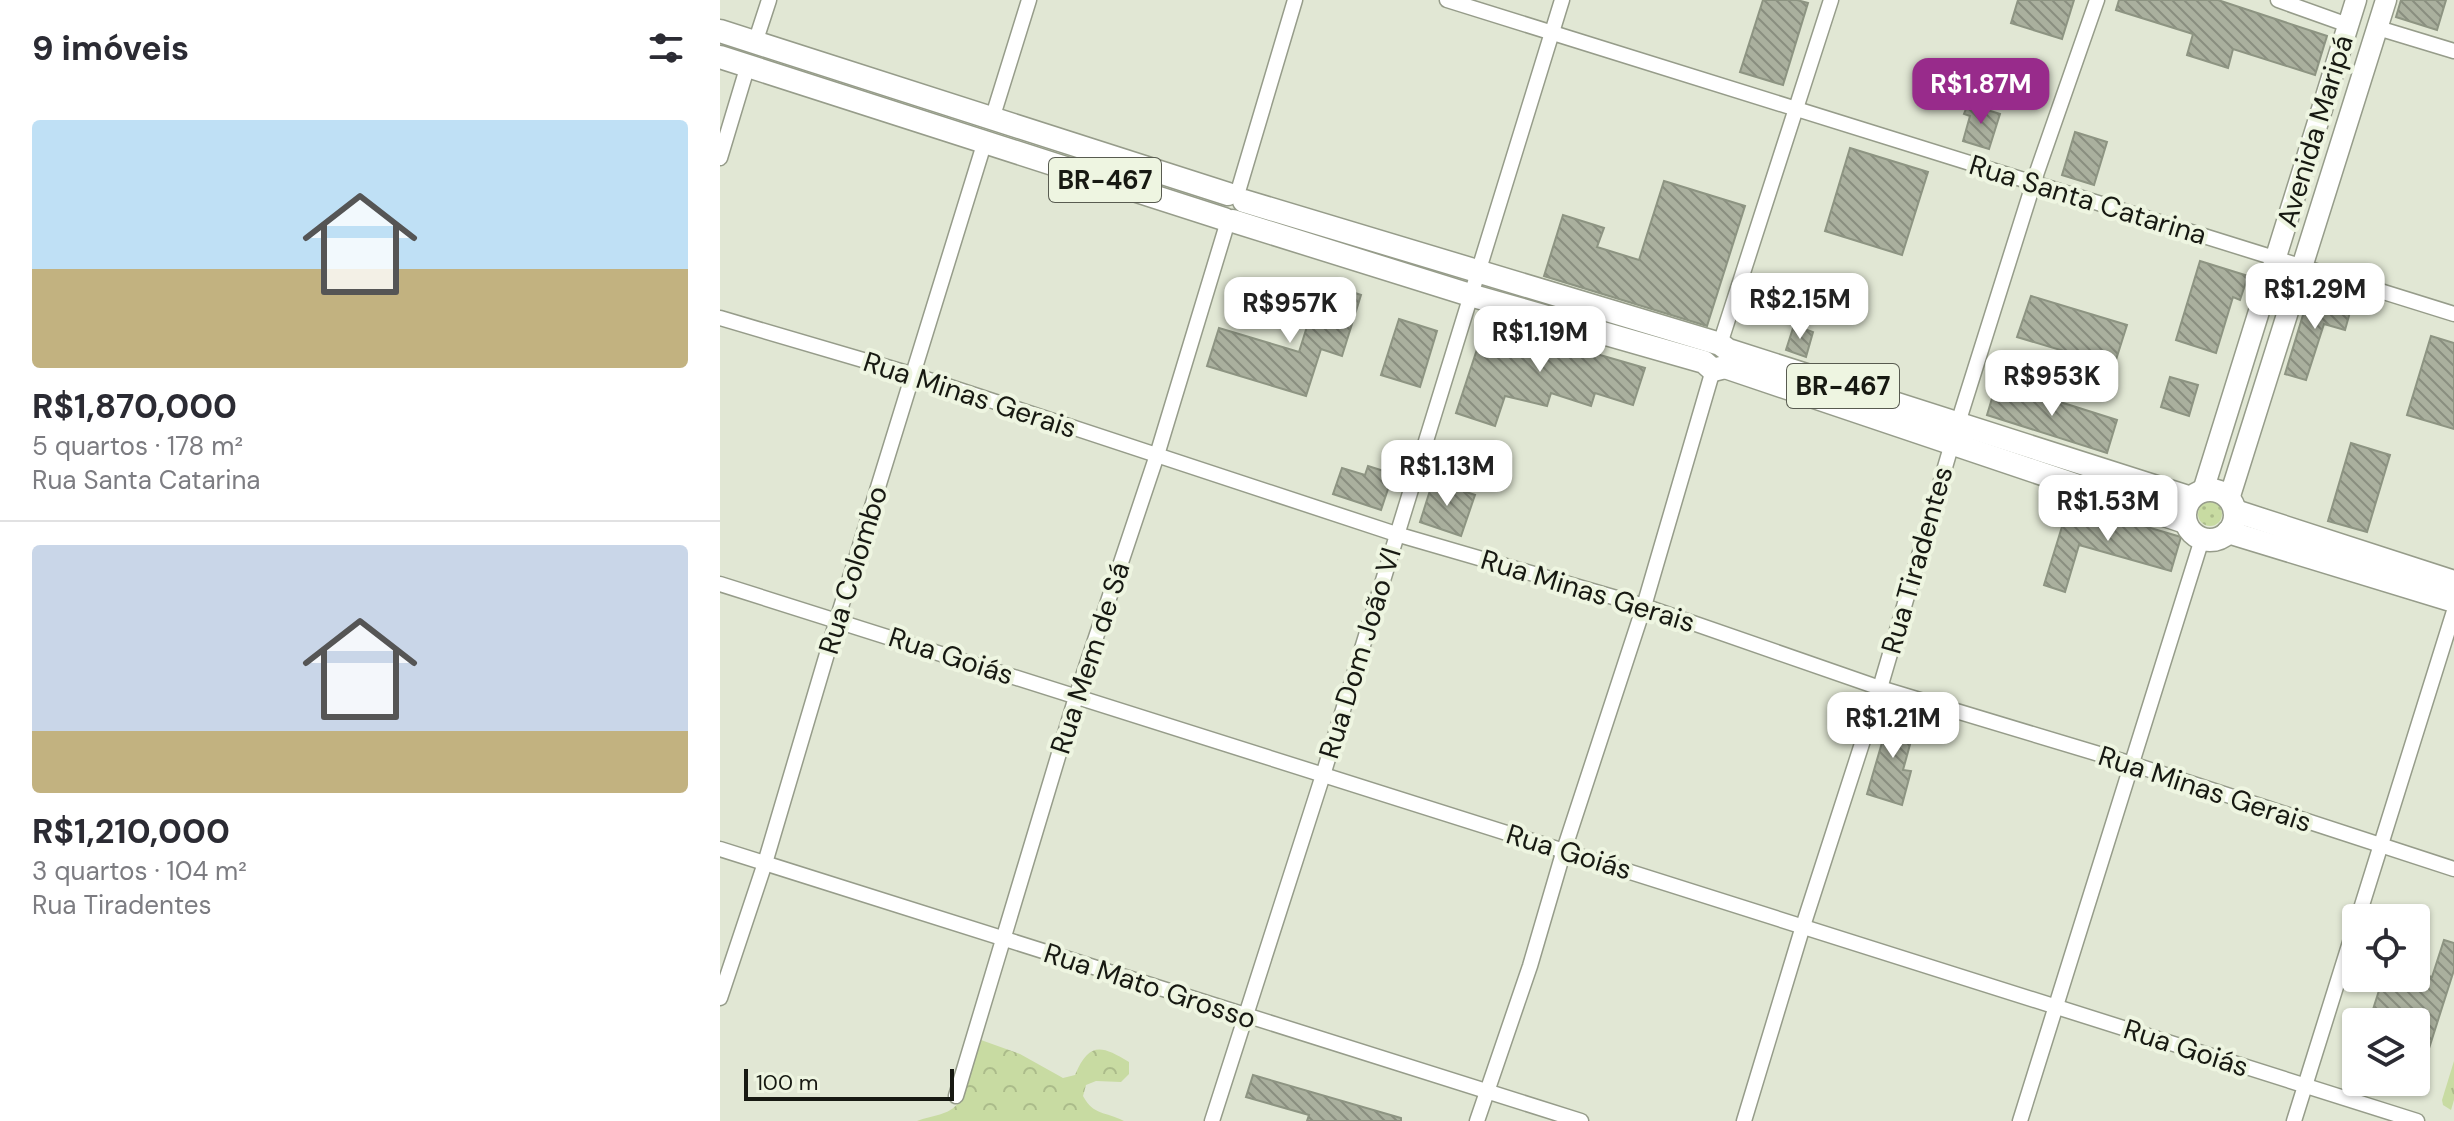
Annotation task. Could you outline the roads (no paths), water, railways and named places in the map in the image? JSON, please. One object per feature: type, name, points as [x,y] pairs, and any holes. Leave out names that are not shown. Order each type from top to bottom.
[{"type":"main road","name":"Avenida Maripá","points":[[2197,494],[2277,259],[2356,0]]},
{"type":"main road","name":"Avenida Maripá","points":[[2231,514],[2304,262],[2386,0]]},
{"type":"main road","name":"BR-467","points":[[720,31],[1479,273],[1717,356],[1951,445],[2185,522],[2192,533],[2202,539]]},
{"type":"main road","name":"BR-467","points":[[720,57],[1470,295],[1717,356],[2197,494],[2219,492],[2231,514],[2454,601]]},
{"type":"main road","points":[[2317,125],[2327,135],[2344,134]]},
{"type":"main road","points":[[2307,155],[2322,153],[2334,163]]},
{"type":"main road","points":[[1229,221],[1244,214],[1236,197]]},
{"type":"main road","points":[[2277,259],[2304,262]]},
{"type":"main road","points":[[2185,522],[2184,514],[2197,494]]},
{"type":"main road","name":"BR-467","points":[[2231,514],[2454,582]]},
{"type":"main road","points":[[2202,539],[2215,540],[2231,514]]},
{"type":"street","points":[[755,43],[769,0]]},
{"type":"street","points":[[992,119],[1029,0]]},
{"type":"street","points":[[1236,197],[1295,0]]},
{"type":"street","name":"Rua Santa Catarina","points":[[1447,0],[2277,259]]},
{"type":"street","name":"Rua Dom João VI","points":[[1212,1121],[1323,775],[1562,0]]},
{"type":"street","points":[[1477,1121],[1530,966],[1564,850],[1644,606],[1717,356],[1831,0]]},
{"type":"street","name":"Rua Tiradentes","points":[[1744,1121],[1880,688],[1951,445],[2033,183],[2097,0]]},
{"type":"street","points":[[2278,0],[2348,25]]},
{"type":"street","points":[[2378,28],[2454,51]]},
{"type":"street","points":[[720,158],[748,65]]},
{"type":"street","name":"Rua Colombo","points":[[720,998],[765,863],[985,141]]},
{"type":"street","name":"Rua Mem de Sá","points":[[956,1096],[1076,697],[1157,455],[1229,221]]},
{"type":"street","points":[[2304,262],[2454,314]]},
{"type":"street","name":"Rua Minas Gerais","points":[[720,318],[914,375],[1396,534],[1644,606],[1880,688],[2132,764],[2454,869]]},
{"type":"street","points":[[2020,1121],[2202,539]]},
{"type":"street","name":"Rua Goiás","points":[[720,584],[2417,1121]]},
{"type":"street","points":[[2362,904],[2454,611]]},
{"type":"street","name":"Rua Mato Grosso","points":[[720,849],[1581,1121]]},
{"type":"street","points":[[2294,1121],[2342,968]]}]
